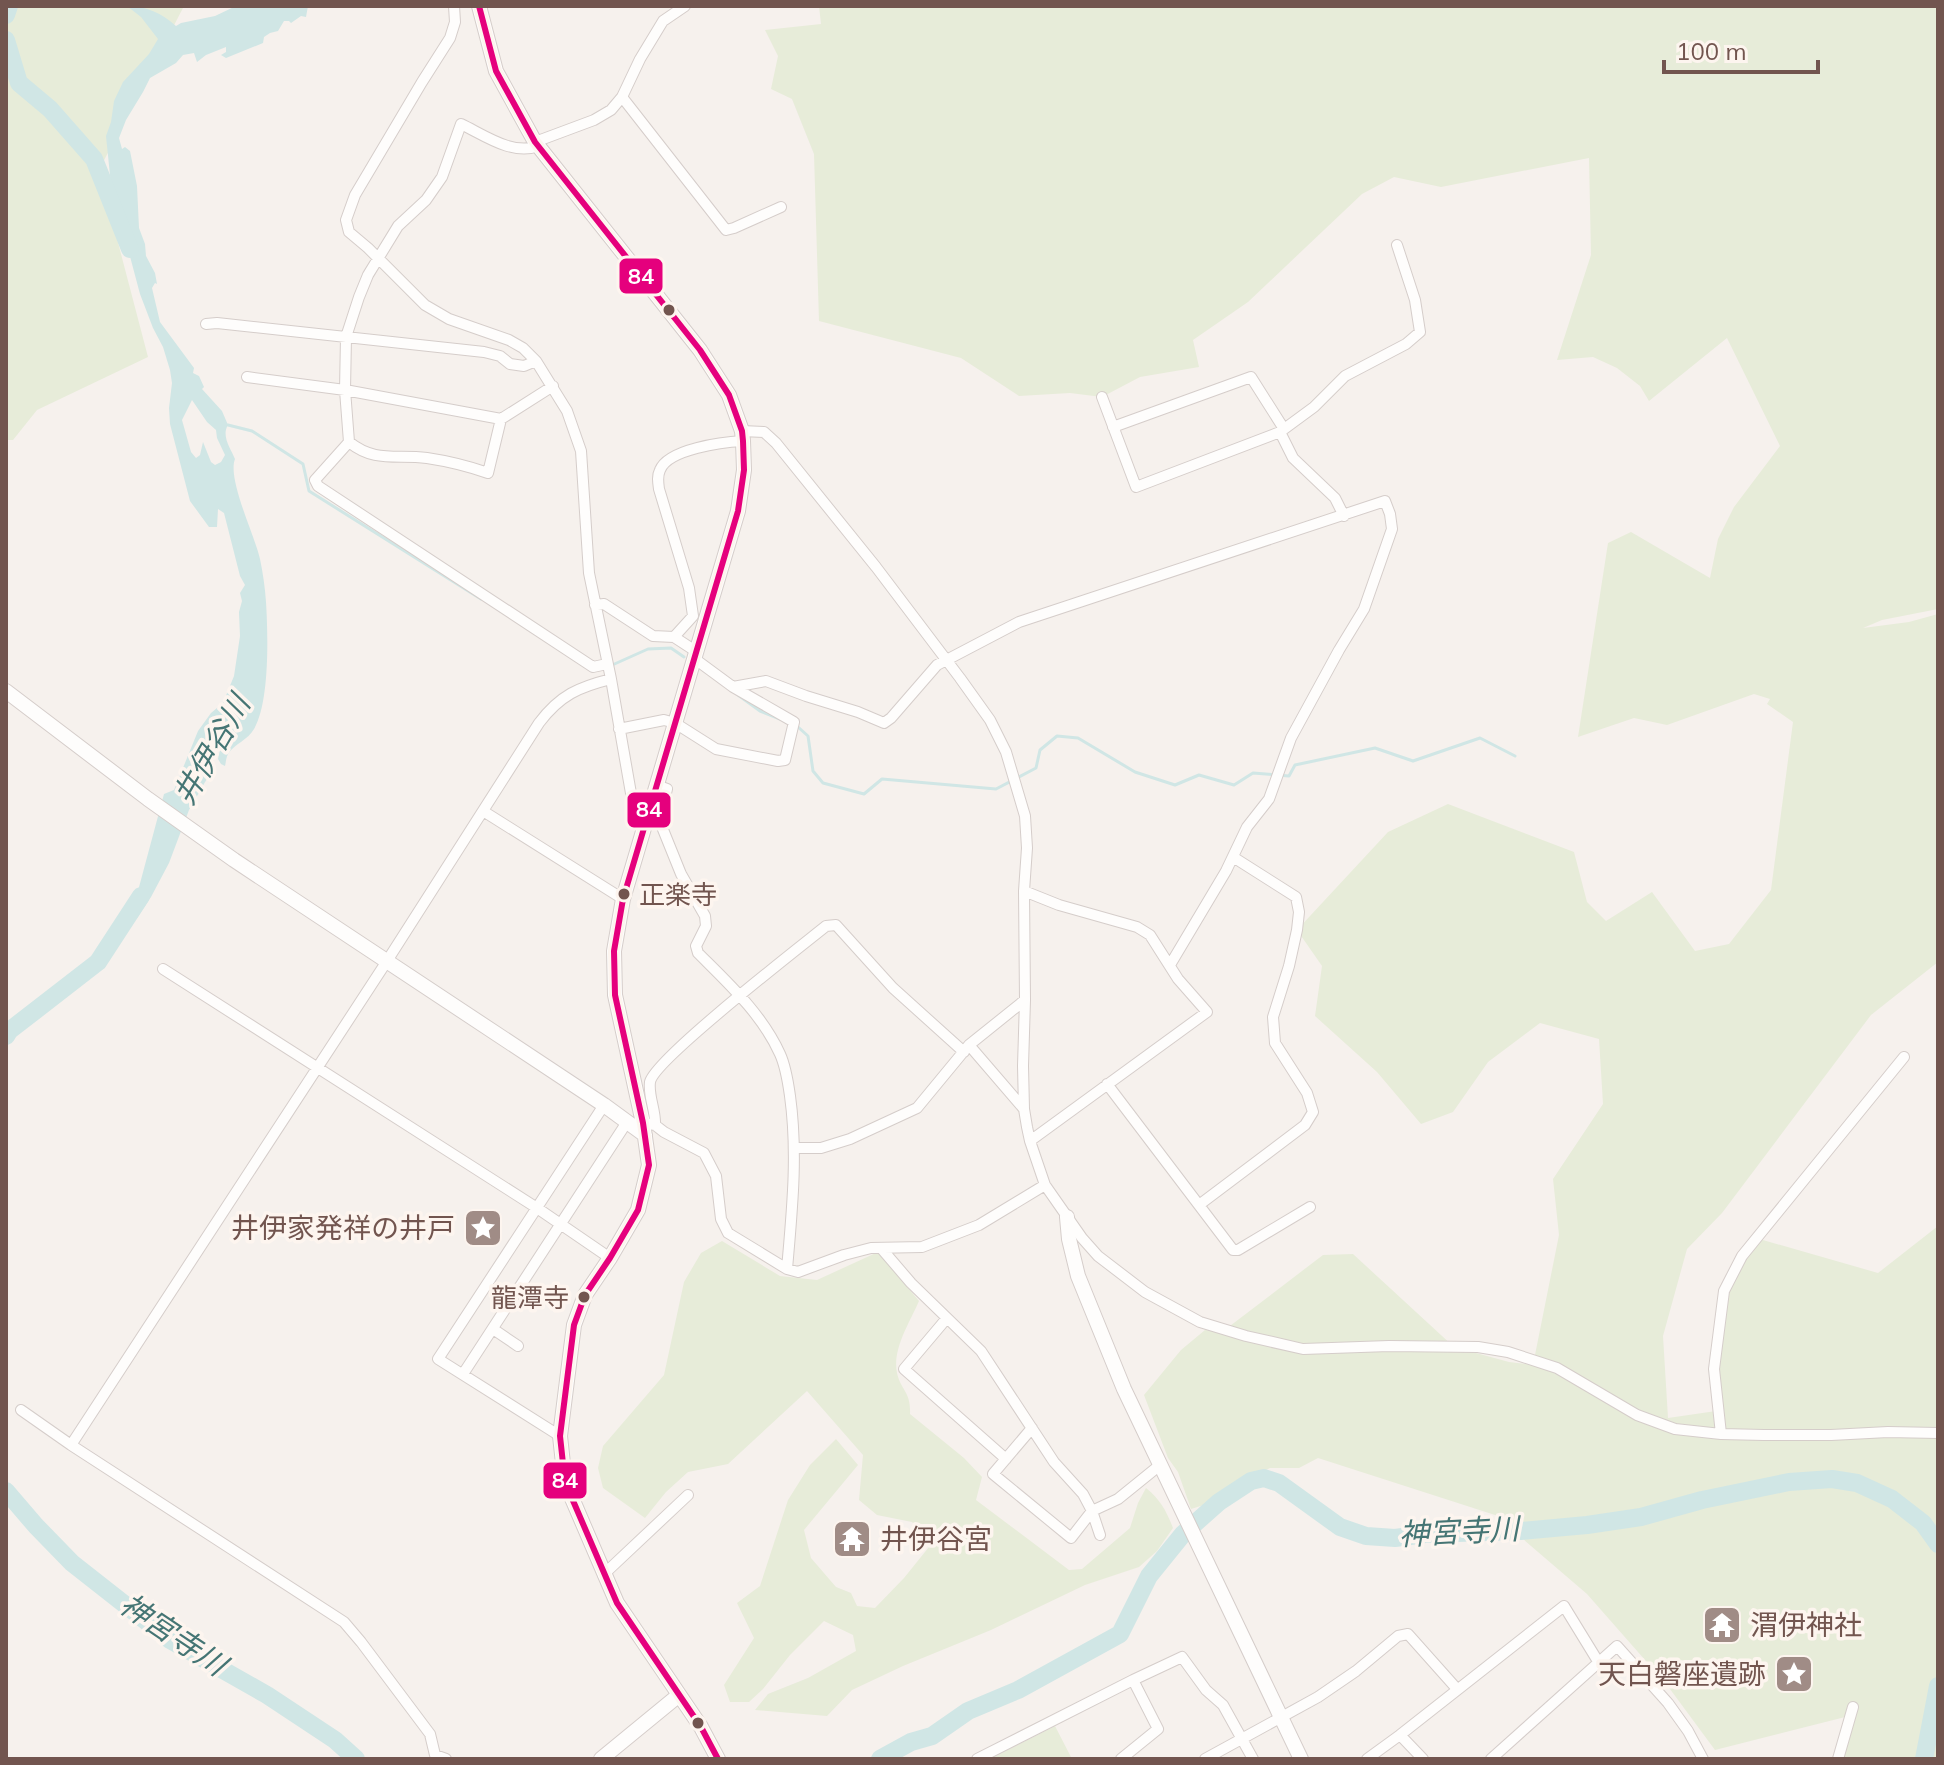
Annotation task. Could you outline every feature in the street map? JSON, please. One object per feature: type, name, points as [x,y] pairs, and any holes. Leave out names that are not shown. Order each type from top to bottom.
[{"type":"main road","points":[[479,6],[496,71],[536,144],[700,350],[729,395],[742,436],[744,470],[738,511],[623,899],[614,951],[615,995],[648,1128],[649,1165],[638,1210],[585,1295],[574,1325],[560,1436],[565,1482],[603,1575],[617,1603],[701,1727],[718,1759]]},
{"type":"main road","points":[[6,691],[223,852],[627,1122],[648,1128]]},
{"type":"main road","points":[[1067,1217],[1078,1276],[1124,1389],[1301,1759]]},
{"type":"main road","points":[[601,1759],[679,1695]]},
{"type":"street","points":[[454,6],[455,22],[450,38],[355,195],[346,220],[349,232],[425,305],[449,319],[523,348],[536,361],[567,411],[581,451],[589,573],[632,799],[646,822]]},
{"type":"street","points":[[607,664],[593,667],[318,486],[315,480],[349,442],[345,390],[346,337],[368,275],[398,226],[426,200],[442,177],[461,124],[514,148],[528,150],[594,120],[611,110],[622,97],[663,21],[685,6]]},
{"type":"street","points":[[622,97],[726,230],[781,207]]},
{"type":"street","points":[[1102,397],[1136,487],[1282,430],[1314,407],[1345,376],[1406,344],[1420,332],[1415,300],[1397,245]]},
{"type":"street","points":[[206,324],[484,352],[500,356],[510,364],[524,366],[536,361]]},
{"type":"street","points":[[247,377],[345,390],[501,419],[553,386]]},
{"type":"street","points":[[1113,427],[1251,377],[1282,430],[1293,458],[1335,498],[1344,516]]},
{"type":"street","points":[[349,442],[362,452],[375,455],[425,458],[488,473],[501,419]]},
{"type":"street","points":[[674,637],[693,616],[689,588],[659,489],[660,466],[684,452],[764,432],[876,567],[990,720],[1006,752],[1025,816],[1027,848],[1024,891],[1024,1109],[1030,1141],[1045,1185],[1067,1217],[1098,1256],[1145,1292],[1200,1322],[1303,1349],[1470,1347],[1508,1352],[1557,1368],[1637,1415],[1675,1429],[1721,1434],[1938,1433]]},
{"type":"street","points":[[733,687],[766,681],[884,723],[931,670],[1019,622],[1385,501],[1392,529],[1364,609],[1291,738],[1269,799],[1247,827],[1170,965]]},
{"type":"street","points":[[595,605],[604,604],[653,636],[674,637],[733,687],[794,722],[785,760],[778,761],[716,749],[675,723],[664,720],[619,729]]},
{"type":"street","points":[[71,1445],[539,723],[569,693],[611,679]]},
{"type":"street","points":[[656,785],[667,789],[660,817],[662,827],[681,874],[705,916],[706,926],[696,946],[698,953],[741,996],[769,1034],[781,1056],[788,1079],[795,1148],[787,1269]]},
{"type":"street","points":[[483,811],[623,899]]},
{"type":"street","points":[[1199,1205],[1305,1125],[1313,1112],[1307,1093],[1275,1043],[1273,1017],[1297,930],[1299,912],[1296,897],[1233,857]]},
{"type":"street","points":[[1024,891],[1059,905],[1137,927],[1150,935],[1178,979],[1207,1012],[1030,1141]]},
{"type":"street","points":[[1024,1109],[966,1048],[893,988],[836,925],[826,926],[657,1069],[650,1081],[656,1115],[648,1128],[664,1132],[704,1153],[716,1176],[721,1219],[728,1233],[787,1269],[798,1272],[871,1248],[922,1247],[937,1242],[979,1225],[1045,1185]]},
{"type":"street","points":[[163,969],[610,1258]]},
{"type":"street","points":[[795,1148],[821,1148],[850,1139],[917,1108],[966,1048],[1025,1000]]},
{"type":"street","points":[[1721,1434],[1714,1369],[1724,1291],[1742,1256],[1904,1057]]},
{"type":"street","points":[[1107,1084],[1233,1250],[1238,1250],[1310,1207]]},
{"type":"street","points":[[560,1436],[438,1359],[604,1105]]},
{"type":"street","points":[[463,1374],[627,1122]]},
{"type":"street","points":[[881,1248],[911,1283],[981,1351],[1054,1462],[1083,1494],[1100,1535]]},
{"type":"street","points":[[947,1318],[904,1369],[1006,1459]]},
{"type":"street","points":[[493,1329],[518,1346]]},
{"type":"street","points":[[21,1410],[344,1622],[430,1734],[435,1755],[446,1759]]},
{"type":"street","points":[[1032,1428],[993,1474],[1071,1538],[1092,1511],[1118,1499],[1160,1465]]},
{"type":"street","points":[[603,1575],[688,1495]]},
{"type":"street","points":[[1367,1759],[1564,1606],[1599,1663]]},
{"type":"street","points":[[1205,1759],[1318,1697],[1398,1636],[1408,1634],[1457,1689]]},
{"type":"street","points":[[1491,1759],[1617,1646],[1668,1703],[1703,1759]]},
{"type":"street","points":[[977,1759],[1182,1657],[1206,1690],[1223,1705],[1253,1759]]},
{"type":"street","points":[[1121,1759],[1158,1729],[1133,1680]]},
{"type":"street","points":[[1838,1759],[1853,1707]]},
{"type":"street","points":[[1400,1735],[1423,1759]]},
{"type":"green space","points":[[6,6],[184,6],[99,170],[148,357],[37,410],[13,440],[6,440]]},
{"type":"green space","points":[[819,6],[1938,6],[1938,609],[1882,620],[1863,628],[1909,622],[1938,614],[1938,962],[1871,1015],[1722,1213],[1687,1249],[1663,1336],[1668,1418],[1716,1411],[1715,1364],[1724,1291],[1756,1238],[1878,1273],[1938,1226],[1938,1759],[1840,1759],[1857,1714],[1715,1750],[1667,1685],[1587,1594],[1495,1515],[1318,1458],[1299,1468],[1270,1468],[1241,1482],[1223,1499],[1191,1509],[1144,1395],[1181,1350],[1205,1330],[1222,1332],[1323,1255],[1353,1254],[1454,1347],[1509,1362],[1543,1366],[1534,1360],[1559,1235],[1553,1179],[1603,1104],[1599,1039],[1540,1023],[1488,1062],[1453,1112],[1421,1124],[1377,1072],[1315,1016],[1322,966],[1297,930],[1388,832],[1448,804],[1574,852],[1587,902],[1606,921],[1652,892],[1695,951],[1729,944],[1771,890],[1793,722],[1767,704],[1770,699],[1754,694],[1667,725],[1634,718],[1578,737],[1608,543],[1631,532],[1710,578],[1718,539],[1734,507],[1780,446],[1727,338],[1649,401],[1640,386],[1617,368],[1593,357],[1557,360],[1591,255],[1589,158],[1441,187],[1394,177],[1362,194],[1248,302],[1193,340],[1199,367],[1140,377],[1102,397],[1070,393],[1019,396],[961,358],[819,321],[814,154],[792,99],[771,89],[778,56],[765,30],[821,24]]},
{"type":"green space","points":[[722,1241],[780,1276],[817,1280],[878,1252],[919,1301],[903,1336],[896,1364],[909,1400],[910,1414],[964,1458],[982,1477],[976,1500],[1069,1570],[1082,1569],[1130,1528],[1146,1488],[1162,1506],[1173,1528],[1157,1551],[1139,1567],[1085,1585],[991,1630],[852,1690],[827,1716],[755,1710],[768,1694],[808,1678],[856,1651],[853,1635],[824,1621],[749,1702],[730,1702],[724,1685],[754,1638],[737,1603],[760,1586],[788,1500],[810,1465],[836,1439],[858,1465],[804,1530],[811,1558],[836,1587],[851,1593],[857,1606],[875,1608],[933,1542],[912,1522],[877,1515],[859,1500],[863,1455],[807,1391],[728,1464],[688,1472],[666,1492],[645,1518],[603,1488],[598,1468],[603,1446],[664,1375],[684,1282],[701,1253]]},
{"type":"green space","points":[[1055,1726],[1072,1759],[990,1759]]},
{"type":"water","points":[[127,6],[153,11],[176,26],[215,16],[236,6],[308,6],[306,17],[301,16],[291,23],[284,21],[278,31],[264,37],[263,43],[226,58],[221,55],[226,52],[226,47],[197,62],[194,53],[183,55],[176,63],[150,78],[119,138],[122,149],[125,147],[130,151],[137,186],[139,228],[146,256],[155,273],[157,284],[152,288],[160,322],[194,368],[193,373],[199,376],[202,389],[222,411],[228,425],[226,438],[235,459],[238,493],[261,564],[267,631],[263,702],[254,729],[227,756],[225,766],[218,759],[220,742],[216,745],[212,770],[189,810],[169,863],[137,918],[126,912],[135,902],[164,794],[174,790],[198,731],[223,703],[234,676],[240,636],[240,593],[245,585],[224,513],[218,509],[217,527],[209,527],[190,501],[170,424],[170,370],[140,294],[111,185],[106,136],[114,101],[123,82],[149,54],[158,39],[141,17]],"holes":[[[192,400],[216,430],[225,455],[215,465],[203,442],[200,455],[196,458],[191,452],[182,420]]]},
{"type":"waterway","name":"井伊谷川","points":[[6,15],[9,6]]},
{"type":"waterway","name":"井伊谷川","points":[[6,40],[19,83],[50,109],[94,159],[130,249]]},
{"type":"waterway","points":[[228,425],[252,431],[303,464],[309,491],[481,599]]},
{"type":"waterway","points":[[610,666],[648,649],[671,648],[684,657]]},
{"type":"waterway","points":[[738,695],[760,711],[780,719]]},
{"type":"waterway","points":[[798,727],[808,736],[813,771],[823,783],[864,794],[882,779],[996,789],[1036,768],[1040,750],[1057,736],[1078,738],[1135,772],[1175,785],[1199,775],[1234,785],[1253,773],[1289,776],[1295,765],[1375,748],[1413,761],[1480,738],[1515,756]]},
{"type":"waterway","name":"井伊谷川","points":[[6,1036],[98,962],[141,896]]},
{"type":"waterway","name":"神宮寺川","points":[[880,1759],[911,1742],[932,1736],[968,1711],[1018,1690],[1120,1634],[1149,1576],[1183,1534],[1219,1502],[1251,1481],[1264,1478],[1279,1483],[1340,1527],[1366,1536],[1395,1538],[1587,1525],[1641,1517],[1702,1500],[1789,1482],[1832,1479],[1857,1483],[1892,1499],[1923,1523],[1938,1544]]},
{"type":"waterway","name":"神宮寺川","points":[[6,1491],[72,1563],[170,1640],[267,1695],[335,1740],[356,1759]]},
{"type":"waterway","points":[[1924,1759],[1938,1686]]},
{"type":"transit line","name":"84","points":[[479,6],[496,71],[535,142],[700,350],[729,395],[742,431],[744,470],[738,511],[623,899],[614,951],[615,995],[649,1165],[638,1210],[585,1295],[574,1325],[560,1436],[565,1482],[617,1603],[701,1727],[718,1759]]},
{"type":"place","name":"正楽寺","points":[[624,894]]},
{"type":"place","name":"井伊家発祥の井戸","points":[[483,1228]]},
{"type":"place","name":"龍潭寺","points":[[584,1297]]},
{"type":"place","name":"井伊谷宮","points":[[852,1539]]},
{"type":"place","name":"渭伊神社","points":[[1722,1625]]},
{"type":"place","name":"天白磐座遺跡","points":[[1794,1674]]}]
